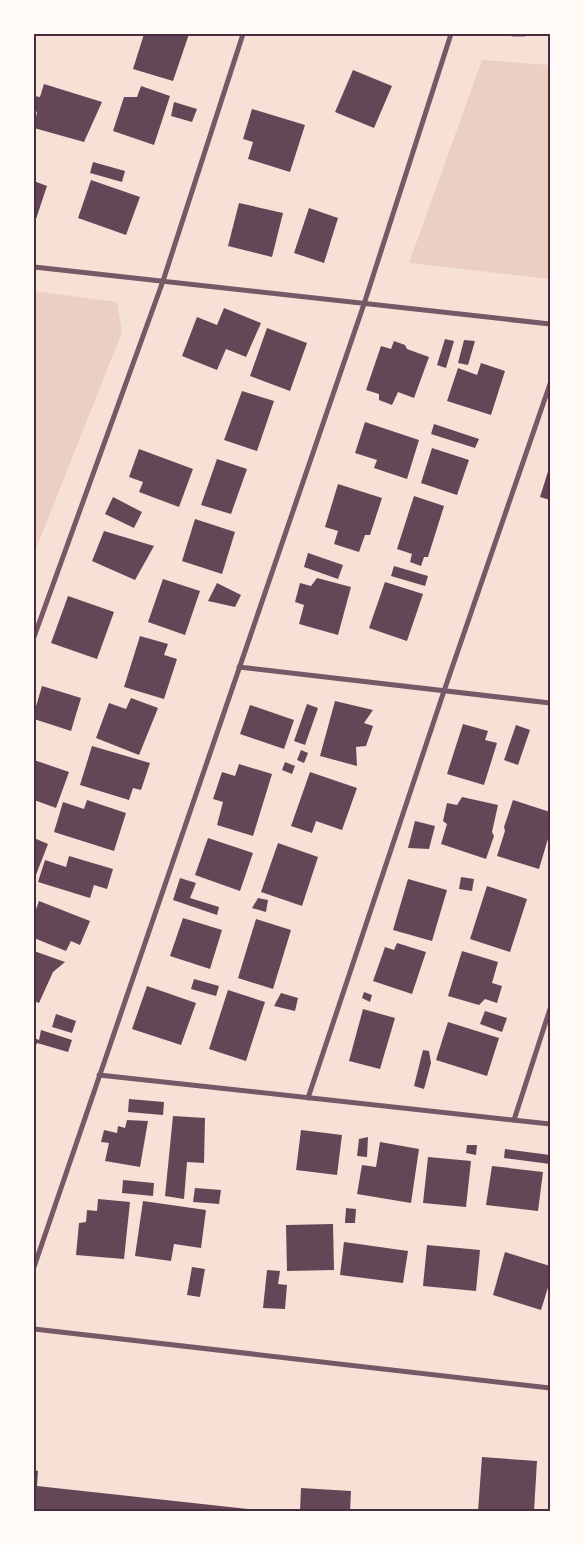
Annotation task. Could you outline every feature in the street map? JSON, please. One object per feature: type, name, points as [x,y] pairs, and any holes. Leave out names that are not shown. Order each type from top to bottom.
[{"type":"street","points":[[34,637],[163,281],[243,34]]},
{"type":"street","points":[[34,1266],[364,304],[451,34]]},
{"type":"street","points":[[513,34],[524,34]]},
{"type":"street","points":[[34,267],[550,324]]},
{"type":"street","points":[[308,1098],[444,691],[550,384]]},
{"type":"street","points":[[239,667],[550,703]]},
{"type":"street","points":[[514,1120],[550,1009]]},
{"type":"street","points":[[99,1075],[550,1124]]},
{"type":"street","points":[[34,1329],[550,1388]]},
{"type":"shaded area","points":[[482,60],[550,65],[550,279],[409,263]]},
{"type":"shaded area","points":[[34,291],[117,302],[122,332],[34,554]]},
{"type":"building","points":[[144,34],[189,34],[173,81],[133,69]]},
{"type":"building","points":[[353,70],[392,86],[374,128],[335,112]]},
{"type":"building","points":[[44,84],[102,102],[84,142],[34,128],[37,112],[34,110],[34,96],[40,97]]},
{"type":"building","points":[[141,86],[170,96],[154,145],[113,131],[124,97],[137,97]]},
{"type":"building","points":[[174,102],[197,109],[192,122],[171,116]]},
{"type":"building","points":[[252,109],[305,125],[290,172],[248,159],[253,142],[243,139]]},
{"type":"building","points":[[93,162],[125,171],[122,182],[90,173]]},
{"type":"building","points":[[91,180],[140,197],[126,235],[78,218]]},
{"type":"building","points":[[34,181],[47,186],[34,225]]},
{"type":"building","points":[[239,203],[283,213],[272,257],[228,246]]},
{"type":"building","points":[[309,208],[338,218],[324,263],[294,253]]},
{"type":"building","points":[[224,308],[261,323],[246,357],[226,349],[217,370],[182,356],[197,317],[217,325]]},
{"type":"building","points":[[267,328],[307,343],[290,391],[250,376]]},
{"type":"building","points":[[445,339],[454,341],[446,368],[437,365]]},
{"type":"building","points":[[464,340],[475,341],[468,365],[458,363]]},
{"type":"building","points":[[394,341],[405,345],[407,349],[429,357],[414,398],[398,392],[392,405],[379,400],[379,394],[366,390],[381,346],[391,349]]},
{"type":"building","points":[[481,363],[505,371],[491,415],[447,401],[458,368],[477,375]]},
{"type":"building","points":[[242,391],[274,401],[257,451],[224,440]]},
{"type":"building","points":[[365,422],[419,440],[407,479],[374,468],[377,460],[355,453]]},
{"type":"building","points":[[434,424],[479,439],[475,448],[431,434]]},
{"type":"building","points":[[432,448],[469,460],[457,495],[421,483]]},
{"type":"building","points":[[139,449],[193,469],[179,507],[139,492],[143,482],[129,477]]},
{"type":"building","points":[[217,459],[247,469],[231,514],[201,505]]},
{"type":"building","points":[[550,465],[550,500],[540,497]]},
{"type":"building","points":[[338,484],[382,498],[370,535],[365,535],[359,552],[334,544],[338,531],[325,527]]},
{"type":"building","points":[[414,496],[444,506],[428,557],[424,557],[421,566],[410,562],[412,554],[397,549]]},
{"type":"building","points":[[113,497],[142,512],[134,528],[105,514]]},
{"type":"building","points":[[195,519],[235,532],[222,574],[182,561]]},
{"type":"building","points":[[104,531],[154,546],[135,580],[92,561]]},
{"type":"building","points":[[308,553],[343,565],[338,579],[304,567]]},
{"type":"building","points":[[394,566],[428,576],[425,586],[391,576]]},
{"type":"building","points":[[317,578],[351,587],[338,635],[299,624],[304,605],[295,602],[300,583],[311,586]]},
{"type":"building","points":[[163,579],[200,591],[185,635],[148,622]]},
{"type":"building","points":[[385,582],[423,594],[407,641],[369,628]]},
{"type":"building","points":[[217,583],[241,595],[235,607],[208,601]]},
{"type":"building","points":[[68,596],[114,612],[97,659],[51,643]]},
{"type":"building","points":[[140,636],[168,644],[164,655],[177,659],[164,699],[124,687]]},
{"type":"building","points":[[42,686],[81,698],[71,731],[34,719]]},
{"type":"building","points":[[131,698],[158,708],[139,755],[96,738],[109,703],[126,709]]},
{"type":"building","points":[[335,701],[373,710],[364,723],[373,726],[366,746],[356,747],[357,766],[320,756]]},
{"type":"building","points":[[307,704],[318,708],[305,745],[294,741]]},
{"type":"building","points":[[250,705],[294,720],[284,749],[240,734]]},
{"type":"building","points":[[463,724],[488,731],[485,740],[497,743],[484,785],[447,774]]},
{"type":"building","points":[[516,725],[530,730],[518,765],[504,760]]},
{"type":"building","points":[[92,746],[150,763],[141,790],[133,788],[129,800],[80,785]]},
{"type":"building","points":[[301,750],[308,753],[304,763],[297,760]]},
{"type":"building","points":[[34,760],[69,772],[56,808],[34,800]]},
{"type":"building","points":[[285,762],[295,766],[292,774],[282,770]]},
{"type":"building","points":[[239,764],[272,774],[253,836],[217,825],[223,802],[213,799],[222,772],[235,776]]},
{"type":"building","points":[[310,772],[357,788],[342,830],[316,821],[312,833],[291,826]]},
{"type":"building","points":[[462,797],[498,805],[492,832],[494,836],[486,859],[441,844],[447,824],[443,821],[447,803],[457,805]]},
{"type":"building","points":[[87,800],[126,813],[114,851],[54,832],[63,802],[84,809]]},
{"type":"building","points":[[513,800],[550,812],[550,832],[539,869],[497,856]]},
{"type":"building","points":[[415,821],[435,826],[429,849],[408,848]]},
{"type":"building","points":[[34,838],[48,844],[34,880]]},
{"type":"building","points":[[208,838],[253,853],[240,891],[195,875]]},
{"type":"building","points":[[278,843],[318,857],[302,906],[261,892]]},
{"type":"building","points":[[69,856],[113,869],[107,889],[94,885],[90,898],[38,882],[45,860],[66,867]]},
{"type":"building","points":[[461,877],[474,879],[472,891],[459,889]]},
{"type":"building","points":[[180,878],[196,883],[190,898],[219,907],[217,915],[173,900]]},
{"type":"building","points":[[408,879],[447,890],[432,941],[393,930]]},
{"type":"building","points":[[487,886],[527,899],[510,952],[470,939]]},
{"type":"building","points":[[258,898],[268,900],[266,912],[252,908]]},
{"type":"building","points":[[39,901],[90,921],[80,945],[71,941],[66,951],[34,938],[34,915]]},
{"type":"building","points":[[183,918],[222,930],[210,969],[170,956]]},
{"type":"building","points":[[256,919],[291,930],[273,989],[238,978]]},
{"type":"building","points":[[397,943],[426,952],[412,994],[373,981],[385,947],[394,950]]},
{"type":"building","points":[[34,951],[65,962],[53,972],[39,1003],[34,1001]]},
{"type":"building","points":[[462,951],[498,962],[492,983],[502,986],[497,1003],[485,999],[479,1005],[448,996]]},
{"type":"building","points":[[194,979],[219,986],[216,996],[191,989]]},
{"type":"building","points":[[147,986],[196,1003],[181,1045],[132,1029]]},
{"type":"building","points":[[228,990],[265,1002],[246,1061],[209,1049]]},
{"type":"building","points":[[364,992],[372,995],[370,1002],[362,998]]},
{"type":"building","points":[[281,993],[298,998],[295,1011],[274,1006]]},
{"type":"building","points":[[363,1009],[395,1018],[380,1069],[349,1061]]},
{"type":"building","points":[[485,1011],[507,1018],[502,1032],[480,1024]]},
{"type":"building","points":[[56,1014],[76,1021],[72,1033],[52,1027]]},
{"type":"building","points":[[448,1022],[499,1038],[487,1076],[436,1060]]},
{"type":"building","points":[[41,1030],[72,1040],[68,1052],[37,1043],[34,1050],[34,1038],[39,1040]]},
{"type":"building","points":[[423,1050],[429,1051],[431,1063],[424,1089],[414,1086]]},
{"type":"building","points":[[129,1099],[164,1102],[163,1115],[128,1112]]},
{"type":"building","points":[[173,1116],[205,1118],[204,1163],[187,1162],[184,1199],[165,1196]]},
{"type":"building","points":[[127,1120],[148,1121],[140,1167],[105,1161],[109,1143],[101,1142],[104,1130],[117,1133],[118,1126],[125,1128]]},
{"type":"building","points":[[301,1130],[342,1135],[337,1175],[296,1170]]},
{"type":"building","points":[[368,1137],[367,1157],[357,1156],[359,1139]]},
{"type":"building","points":[[380,1142],[419,1149],[411,1203],[357,1194],[362,1165],[376,1167]]},
{"type":"building","points":[[467,1145],[477,1145],[476,1155],[466,1153]]},
{"type":"building","points":[[505,1149],[550,1155],[550,1164],[504,1158]]},
{"type":"building","points":[[428,1157],[471,1161],[466,1207],[423,1203]]},
{"type":"building","points":[[492,1166],[543,1172],[538,1211],[486,1205]]},
{"type":"building","points":[[123,1180],[154,1183],[153,1196],[122,1193]]},
{"type":"building","points":[[195,1188],[221,1190],[219,1204],[193,1202]]},
{"type":"building","points":[[98,1199],[130,1202],[124,1259],[76,1255],[79,1223],[86,1222],[87,1210],[97,1211]]},
{"type":"building","points":[[143,1201],[206,1210],[201,1248],[174,1244],[171,1261],[135,1256]]},
{"type":"building","points":[[346,1208],[356,1209],[355,1223],[345,1223]]},
{"type":"building","points":[[333,1224],[334,1270],[287,1271],[286,1225]]},
{"type":"building","points":[[344,1242],[408,1251],[403,1283],[340,1275]]},
{"type":"building","points":[[427,1245],[480,1250],[476,1291],[423,1286]]},
{"type":"building","points":[[505,1252],[550,1266],[550,1281],[541,1310],[493,1295]]},
{"type":"building","points":[[192,1267],[205,1269],[200,1297],[187,1295]]},
{"type":"building","points":[[267,1270],[280,1271],[278,1284],[287,1285],[285,1309],[263,1308]]},
{"type":"building","points":[[482,1457],[537,1461],[534,1511],[478,1511]]},
{"type":"building","points":[[34,1470],[38,1471],[37,1486],[248,1509],[248,1511],[34,1511]]},
{"type":"building","points":[[301,1488],[351,1491],[350,1511],[300,1511]]}]
